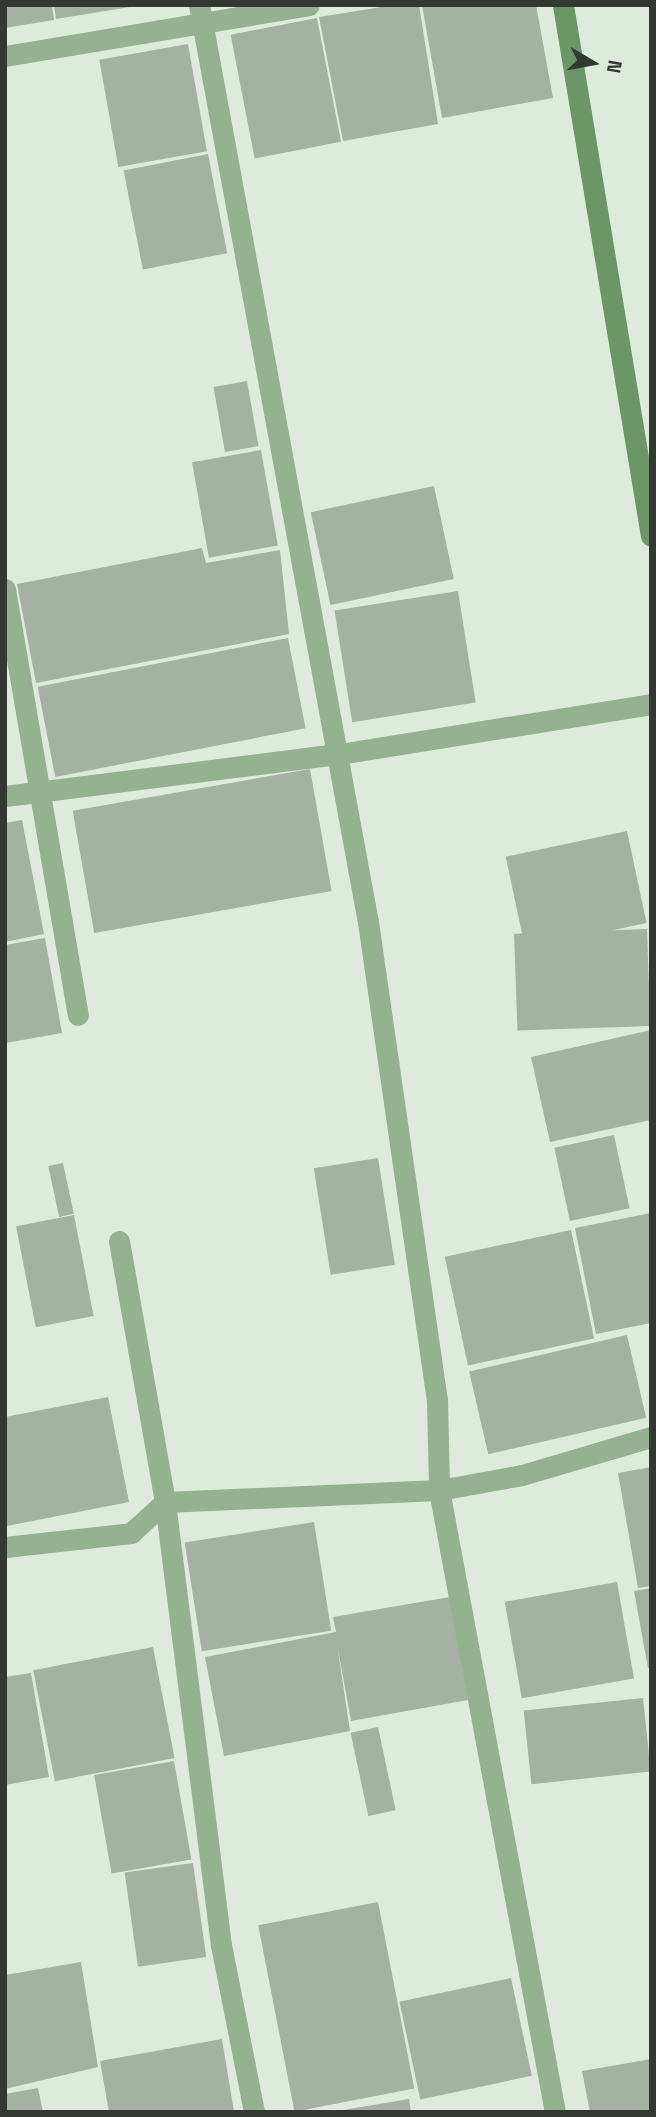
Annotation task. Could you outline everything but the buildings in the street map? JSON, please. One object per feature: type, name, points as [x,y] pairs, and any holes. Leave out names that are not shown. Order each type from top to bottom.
[{"type":"street","points":[[199,5],[339,754],[437,1399],[439,1490],[555,2112]]},
{"type":"street","points":[[5,56],[202,27],[309,5]]},
{"type":"street","points":[[564,5],[651,536]]},
{"type":"street","points":[[5,589],[36,791],[78,1015]]},
{"type":"street","points":[[5,796],[339,754],[651,704]]},
{"type":"street","points":[[119,1241],[165,1502],[221,1945],[254,2112]]},
{"type":"street","points":[[5,1547],[131,1533],[165,1502],[439,1490],[522,1475],[651,1437]]}]
